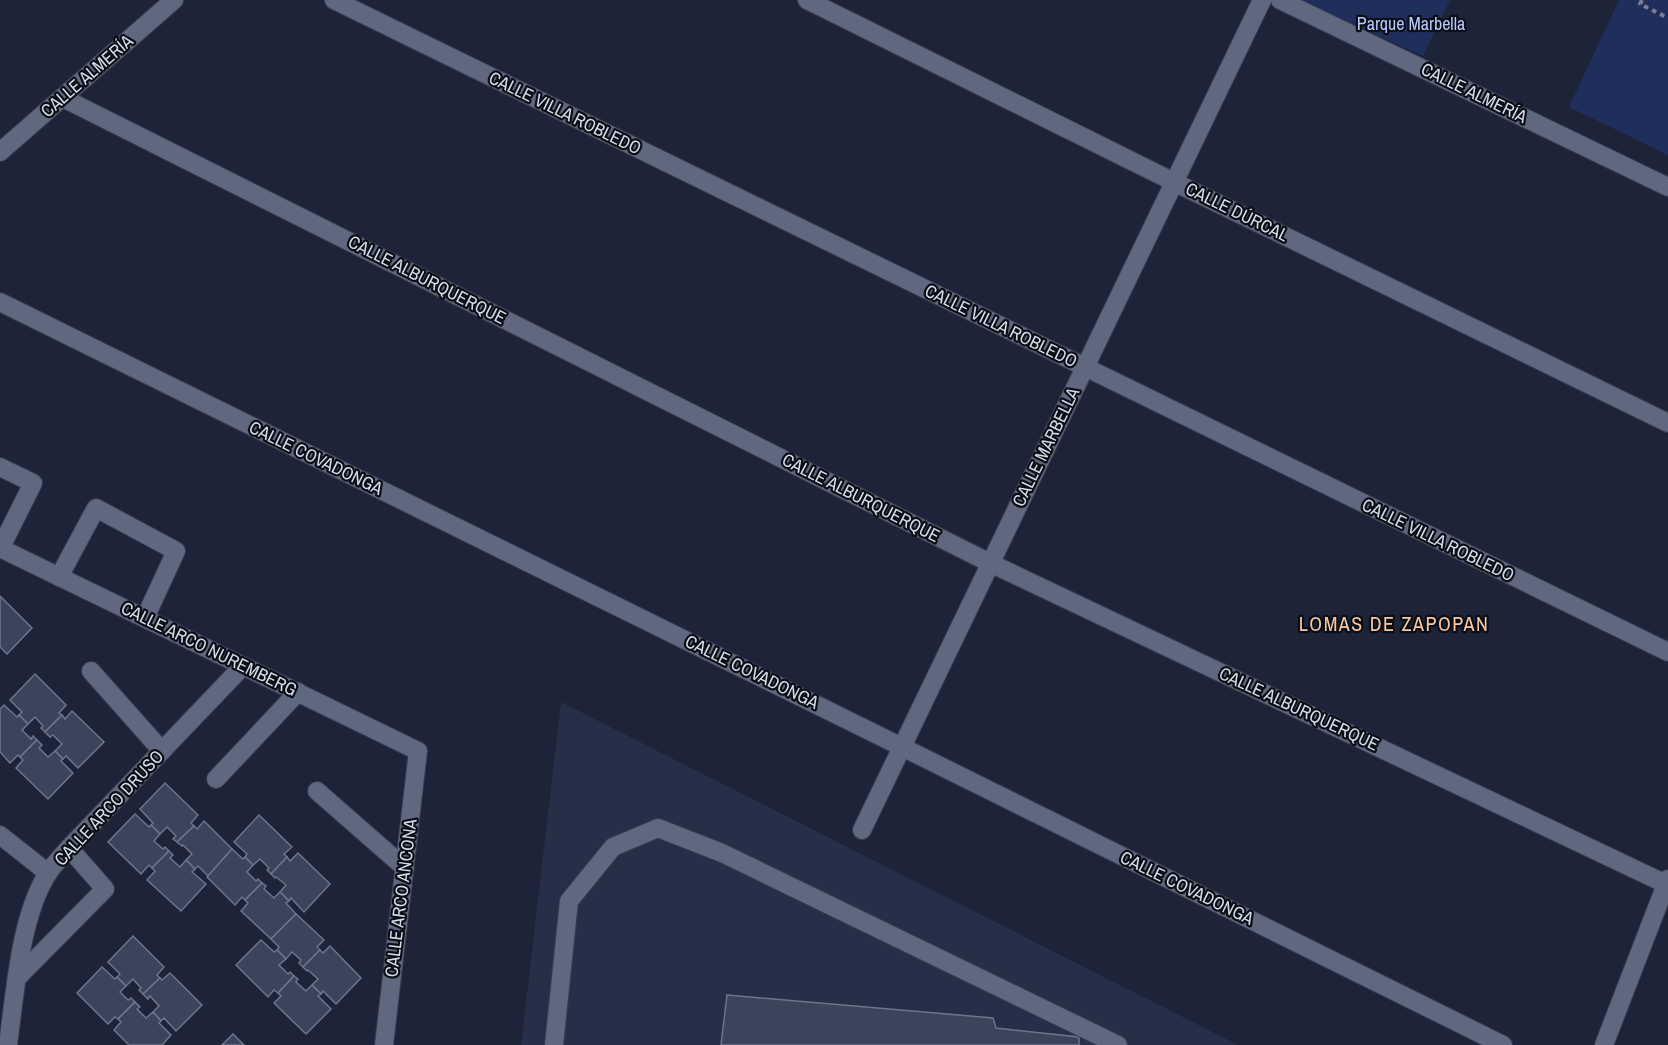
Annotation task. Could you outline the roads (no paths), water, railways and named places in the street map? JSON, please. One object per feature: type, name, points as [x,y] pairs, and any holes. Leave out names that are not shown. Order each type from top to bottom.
[{"type":"street","name":"CALLE ALMERÍA","points":[[0,153],[174,0]]},
{"type":"street","name":"CALLE VILLA ROBLEDO","points":[[334,0],[1668,652]]},
{"type":"street","name":"CALLE DÚRCAL","points":[[807,0],[1668,423]]},
{"type":"street","name":"CALLE MARBELLA","points":[[862,830],[1262,0]]},
{"type":"street","name":"CALLE ALMERÍA","points":[[1280,0],[1668,187]]},
{"type":"street","name":"CALLE ALBURQUERQUE","points":[[63,98],[990,563],[1667,881]]},
{"type":"street","name":"CALLE COVADONGA","points":[[0,302],[1503,1045]]},
{"type":"street","points":[[0,467],[33,483],[0,549]]},
{"type":"street","points":[[59,577],[96,508],[176,551],[145,618]]},
{"type":"street","name":"CALLE ARCO NUREMBERG","points":[[0,549],[418,751]]},
{"type":"street","name":"CALLE ARCO DRUSO","points":[[8,1045],[22,947],[34,900],[48,873],[69,848],[243,666]]},
{"type":"street","points":[[91,671],[162,751]]},
{"type":"street","points":[[216,779],[298,692]]},
{"type":"street","name":"CALLE ARCO ANCONA","points":[[384,1045],[418,751]]},
{"type":"street","points":[[317,792],[405,868]]},
{"type":"street","points":[[554,1045],[569,901],[612,847],[658,828],[722,853],[1118,1045]]},
{"type":"street","points":[[0,835],[48,873]]},
{"type":"street","points":[[18,977],[105,889],[69,848]]},
{"type":"street","points":[[1604,1045],[1667,881]]},
{"type":"district","name":"LOMAS DE ZAPOPAN","points":[[1394,624]]},
{"type":"park label","name":"Parque Marbella","points":[[1411,24]]}]
